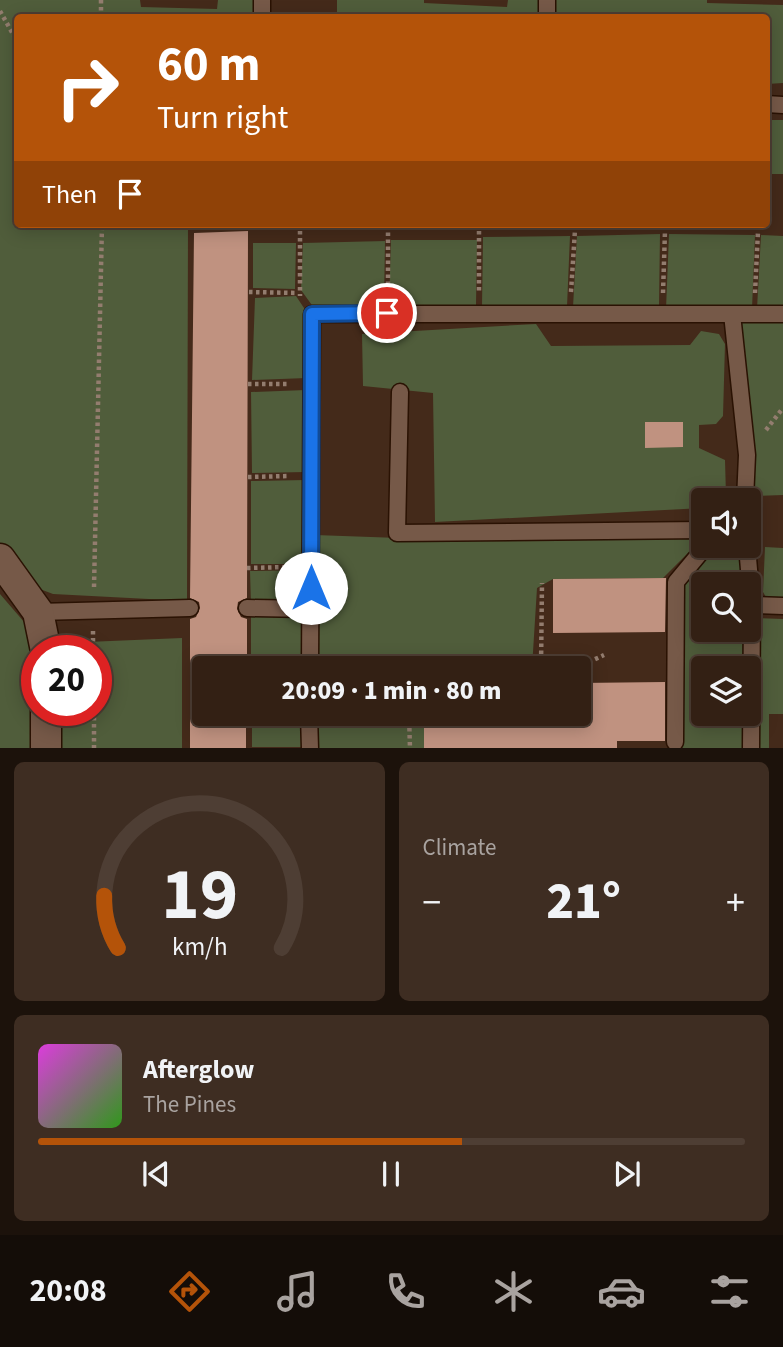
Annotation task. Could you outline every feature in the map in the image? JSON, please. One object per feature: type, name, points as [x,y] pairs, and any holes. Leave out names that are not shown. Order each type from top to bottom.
[{"type":"street","points":[[0,559],[38,612],[43,635]]},
{"type":"street","points":[[46,726],[46,748]]},
{"type":"lane","points":[[310,656],[312,314],[783,314]]},
{"type":"lane","points":[[732,314],[747,455],[746,488]]},
{"type":"lane","points":[[400,392],[397,533],[691,530]]},
{"type":"lane","points":[[675,742],[676,582],[696,558]]},
{"type":"lane","points":[[761,605],[783,606]]},
{"type":"lane","points":[[38,612],[190,608]]},
{"type":"lane","points":[[247,608],[310,609]]},
{"type":"lane","points":[[751,748],[752,642]]},
{"type":"lane","points":[[309,726],[310,748]]},
{"type":"path","points":[[0,11],[14,36]]},
{"type":"path","points":[[93,635],[102,228]]},
{"type":"path","points":[[387,313],[388,230]]},
{"type":"path","points":[[570,313],[575,230]]},
{"type":"path","points":[[249,292],[298,293],[300,231]]},
{"type":"path","points":[[479,231],[479,313]]},
{"type":"path","points":[[662,314],[665,231]]},
{"type":"path","points":[[753,314],[758,231]]},
{"type":"path","points":[[248,384],[312,384]]},
{"type":"path","points":[[248,477],[311,476]]},
{"type":"path","points":[[247,568],[311,567]]},
{"type":"path","points":[[541,656],[542,583]]},
{"type":"path","points":[[591,662],[604,656]]},
{"type":"path","points":[[94,726],[94,748]]},
{"type":"path","points":[[409,726],[410,748]]},
{"type":"green space","points":[[0,0],[140,0],[141,7],[217,9],[218,0],[258,0],[257,14],[14,14],[14,228],[188,228],[187,601],[53,594],[32,586],[0,544]]},
{"type":"green space","points":[[337,0],[424,0],[424,3],[507,7],[508,0],[707,0],[707,3],[783,5],[783,83],[770,84],[770,14],[337,14]]},
{"type":"green space","points":[[770,120],[783,120],[783,174],[770,174]]},
{"type":"green space","points":[[660,234],[659,308],[573,307],[577,236]]},
{"type":"green space","points":[[669,234],[755,235],[752,309],[666,309]]},
{"type":"green space","points":[[761,235],[783,236],[783,309],[757,309]]},
{"type":"green space","points":[[570,236],[567,307],[482,306],[483,237]]},
{"type":"green space","points":[[391,240],[477,240],[476,305],[389,305]]},
{"type":"green space","points":[[385,241],[384,306],[314,308],[301,290],[303,243]]},
{"type":"green space","points":[[253,243],[296,243],[295,289],[253,288]]},
{"type":"green space","points":[[296,296],[308,314],[307,378],[252,380],[255,298]]},
{"type":"green space","points":[[736,319],[783,321],[783,495],[761,496],[761,488],[751,488]]},
{"type":"green space","points":[[536,324],[551,346],[690,345],[701,331],[719,334],[725,344],[723,416],[716,424],[699,425],[699,448],[725,460],[726,488],[691,488],[691,509],[435,522],[433,393],[363,386],[362,334]]},
{"type":"green space","points":[[306,390],[306,472],[252,473],[251,392]]},
{"type":"green space","points":[[306,480],[307,564],[251,564],[251,481]]},
{"type":"green space","points":[[315,535],[399,538],[691,538],[691,550],[663,578],[553,579],[537,588],[533,656],[315,656]]},
{"type":"green space","points":[[765,547],[783,548],[783,600],[767,599],[763,592]]},
{"type":"green space","points":[[701,558],[742,558],[743,572],[691,572],[691,642],[743,642],[744,656],[691,656],[691,726],[745,726],[745,748],[682,748],[679,584]]},
{"type":"green space","points":[[308,570],[308,602],[251,605],[250,571]]},
{"type":"green space","points":[[0,594],[31,630],[31,635],[21,635],[21,726],[30,726],[30,748],[0,748]]},
{"type":"green space","points":[[299,615],[305,619],[306,656],[251,656],[251,617]]},
{"type":"green space","points":[[761,618],[783,619],[783,714],[769,714],[769,748],[754,748],[754,726],[761,726],[761,656],[754,656],[754,642],[761,642]]},
{"type":"green space","points":[[182,638],[182,748],[62,748],[62,726],[112,726],[112,641]]},
{"type":"green space","points":[[252,726],[304,726],[304,747],[252,747]]},
{"type":"green space","points":[[315,726],[424,726],[424,748],[315,748]]},
{"type":"building","points":[[248,231],[247,598],[238,602],[237,609],[241,617],[247,619],[247,656],[192,656],[192,726],[246,726],[246,748],[190,748],[190,619],[196,617],[200,608],[199,602],[190,598],[194,233]]},
{"type":"building","points":[[645,422],[683,422],[683,447],[645,448]]},
{"type":"building","points":[[666,578],[665,632],[553,633],[553,579]]},
{"type":"building","points":[[665,682],[665,741],[617,741],[617,748],[424,748],[424,726],[591,726],[591,683]]},
{"type":"route","points":[[311,588],[312,314],[387,313]]}]
